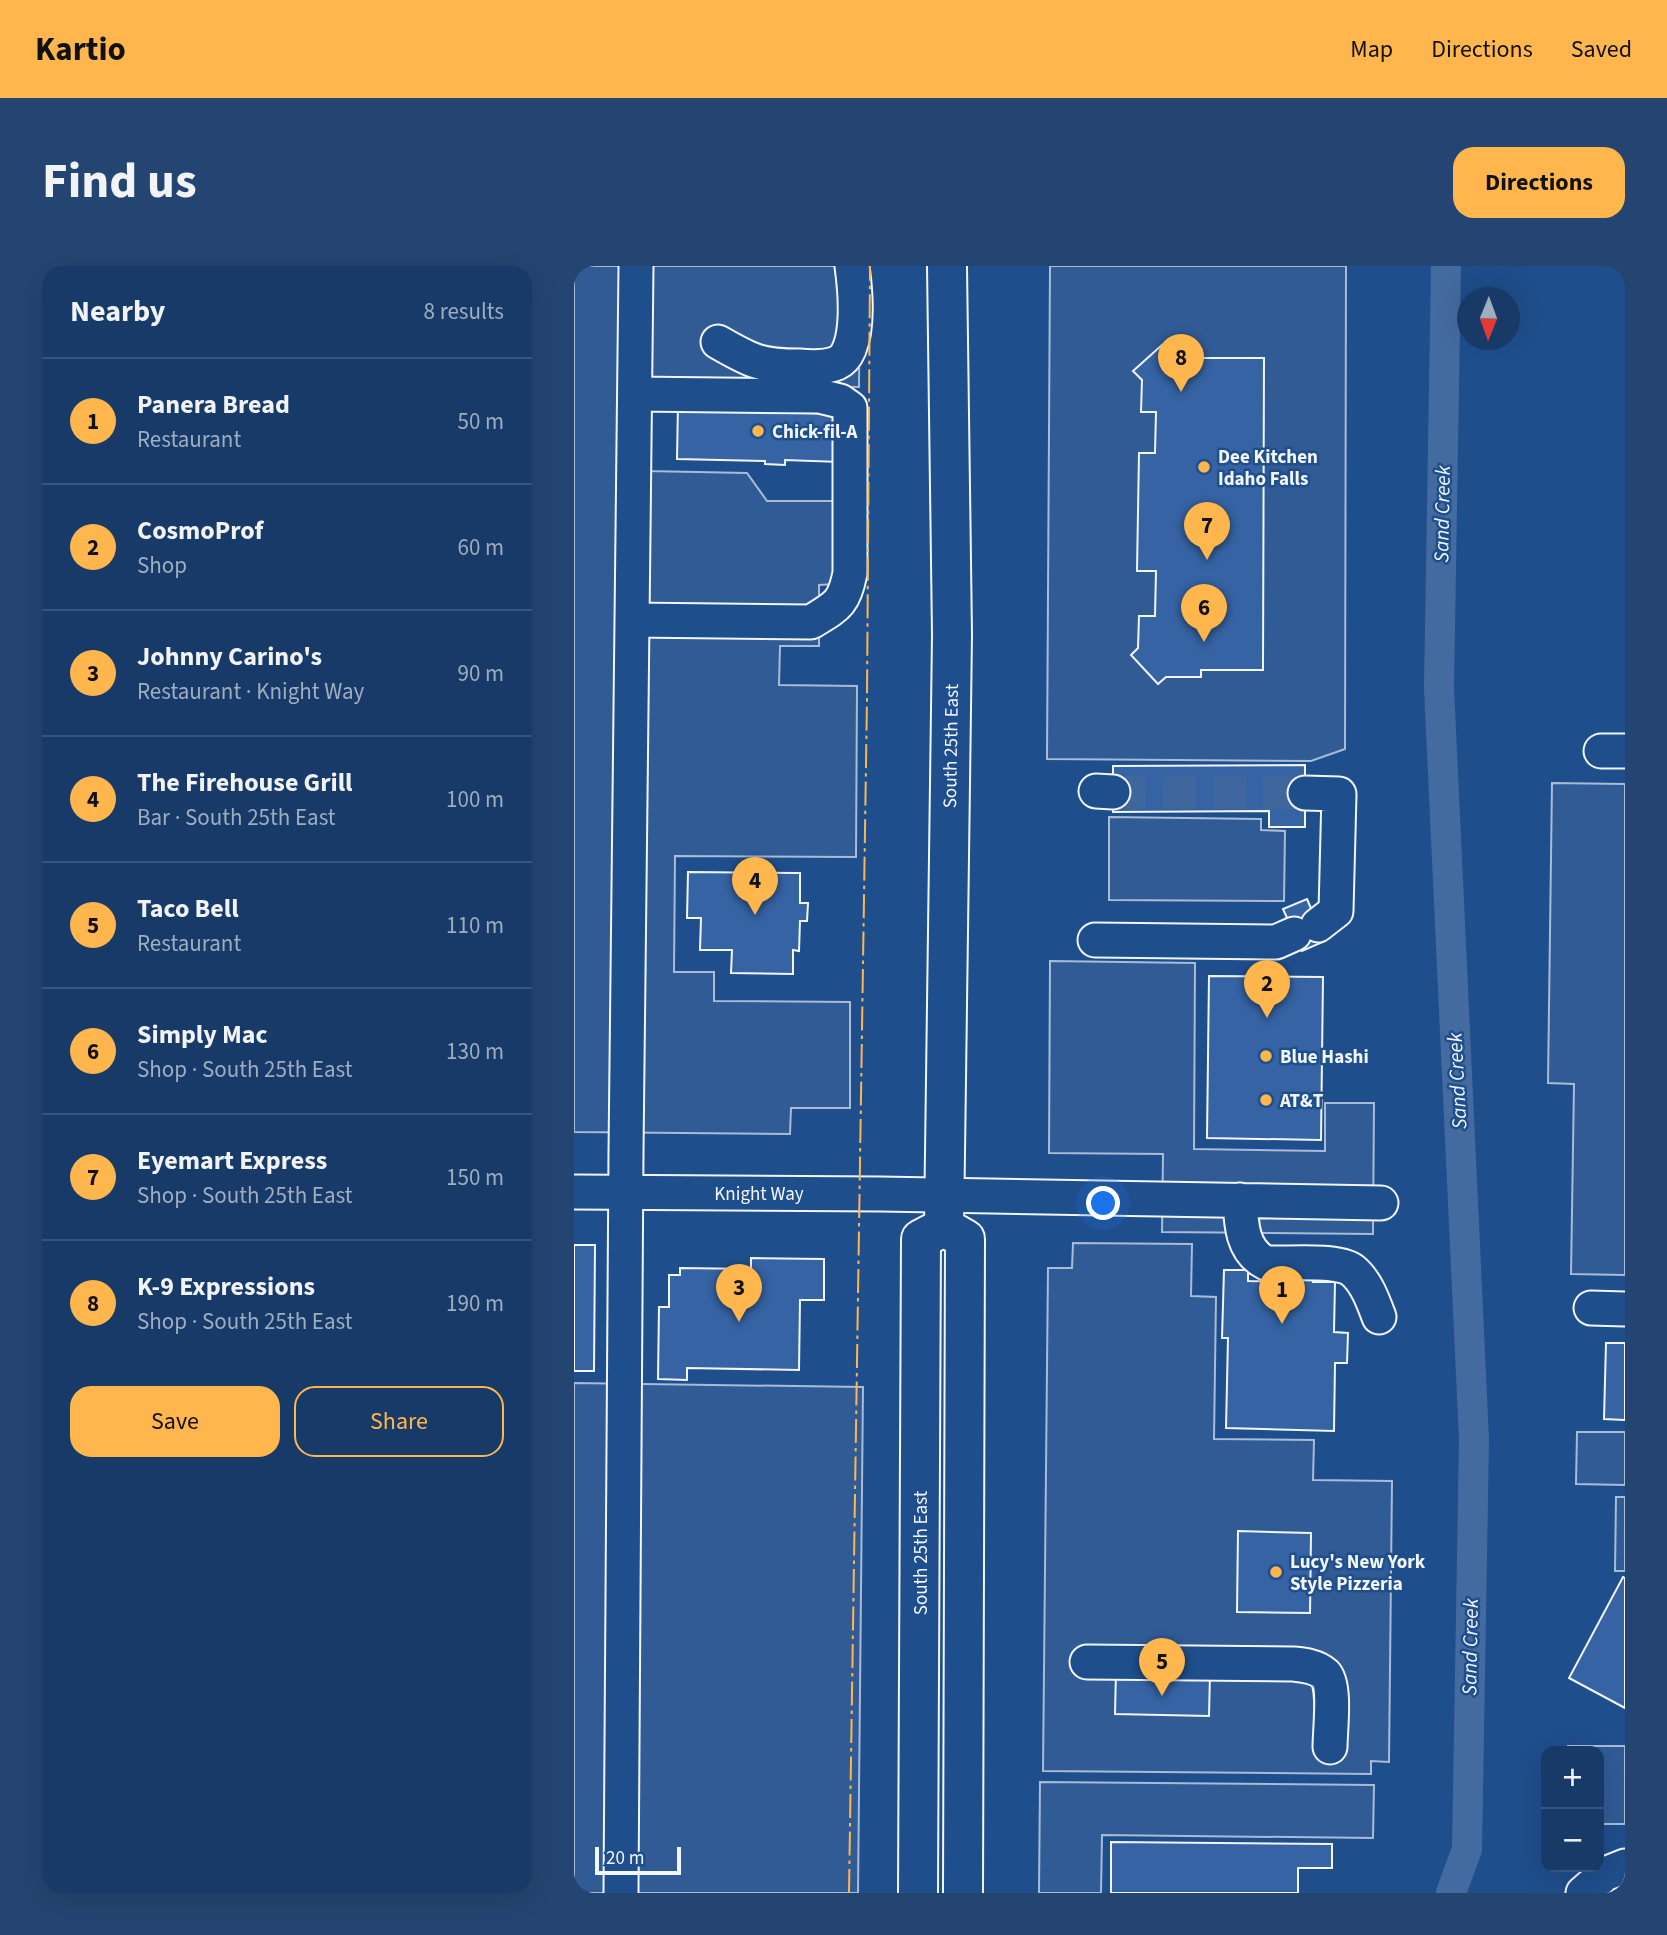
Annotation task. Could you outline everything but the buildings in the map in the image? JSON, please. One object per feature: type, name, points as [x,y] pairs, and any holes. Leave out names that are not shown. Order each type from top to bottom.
[{"type":"main road","name":"South 25th East","points":[[918,1893],[921,1239],[944,1211],[952,635],[947,266]]},
{"type":"main road","points":[[944,1211],[965,1240],[963,1893]]},
{"type":"street","points":[[621,1893],[625,1192],[636,266]]},
{"type":"street","points":[[718,342],[748,359],[769,366],[819,367],[839,363],[848,352],[854,333],[855,285],[852,266]]},
{"type":"street","points":[[632,620],[811,622],[834,608],[846,594],[850,573],[850,408],[840,401],[819,396],[635,394]]},
{"type":"street","points":[[1095,940],[1276,942],[1306,930],[1336,911],[1339,794],[1305,793]]},
{"type":"street","name":"Knight Way","points":[[574,1192],[625,1192],[944,1211],[1240,1200],[1381,1202]]},
{"type":"street","points":[[1240,1200],[1241,1226],[1248,1246],[1259,1259],[1266,1264],[1337,1264],[1353,1271],[1368,1290],[1379,1317]]},
{"type":"street","points":[[1591,1308],[1625,1309]]},
{"type":"street","points":[[1087,1662],[1311,1666],[1325,1675],[1331,1685],[1330,1747]]},
{"type":"street","points":[[1583,1893],[1605,1874],[1625,1866]]},
{"type":"shaded area","points":[[574,266],[860,266],[859,387],[646,384],[646,471],[747,473],[767,501],[837,501],[837,584],[819,585],[819,646],[780,646],[779,685],[857,686],[856,857],[675,856],[674,972],[714,972],[714,1001],[850,1002],[850,1108],[791,1108],[790,1134],[574,1132]]},
{"type":"shaded area","points":[[1050,266],[1346,266],[1345,749],[1311,761],[1047,759]]},
{"type":"shaded area","points":[[1552,783],[1625,784],[1625,1275],[1571,1274],[1574,1084],[1548,1083]]},
{"type":"shaded area","points":[[1109,817],[1261,819],[1261,830],[1285,831],[1284,901],[1109,900]]},
{"type":"shaded area","points":[[1050,961],[1195,963],[1194,1149],[1325,1151],[1325,1103],[1374,1103],[1373,1234],[1162,1232],[1163,1154],[1049,1153]]},
{"type":"shaded area","points":[[1073,1243],[1192,1244],[1191,1296],[1216,1297],[1214,1439],[1314,1440],[1313,1480],[1392,1481],[1389,1762],[1371,1761],[1371,1774],[1043,1771],[1048,1268],[1072,1268]]},
{"type":"shaded area","points":[[574,1383],[863,1387],[858,1893],[574,1893]]},
{"type":"shaded area","points":[[1577,1432],[1625,1432],[1625,1485],[1576,1484]]},
{"type":"shaded area","points":[[1616,1497],[1625,1497],[1625,1571],[1615,1571]]},
{"type":"shaded area","points":[[1604,1746],[1625,1746],[1625,1824],[1604,1824]]},
{"type":"shaded area","points":[[1040,1782],[1374,1785],[1373,1838],[1102,1835],[1101,1893],[1039,1893]]},
{"type":"waterway","name":"Sand Creek","points":[[1446,266],[1439,688],[1474,1439],[1467,1849],[1451,1893]]},
{"type":"tunnel","points":[[1113,792],[1305,793]]},
{"type":"power","points":[[849,1893],[867,698],[870,266]]},
{"type":"place","name":"K-9 Expressions","points":[[1181,392]]},
{"type":"place","name":"Chick-fil-A","points":[[758,431]]},
{"type":"place","name":"Dee Kitchen Idaho Falls","points":[[1204,467]]},
{"type":"place","name":"Eyemart Express","points":[[1207,560]]},
{"type":"place","name":"Simply Mac","points":[[1204,642]]},
{"type":"place","name":"The Firehouse Grill","points":[[755,915]]},
{"type":"place","name":"CosmoProf","points":[[1267,1018]]},
{"type":"place","name":"Blue Hashi","points":[[1266,1056]]},
{"type":"place","name":"AT&T","points":[[1266,1100]]},
{"type":"place","name":"Johnny Carino's","points":[[739,1322]]},
{"type":"place","name":"Panera Bread","points":[[1282,1324]]},
{"type":"place","name":"Lucy's New York Style Pizzeria","points":[[1276,1572]]},
{"type":"place","name":"Taco Bell","points":[[1162,1696]]}]
